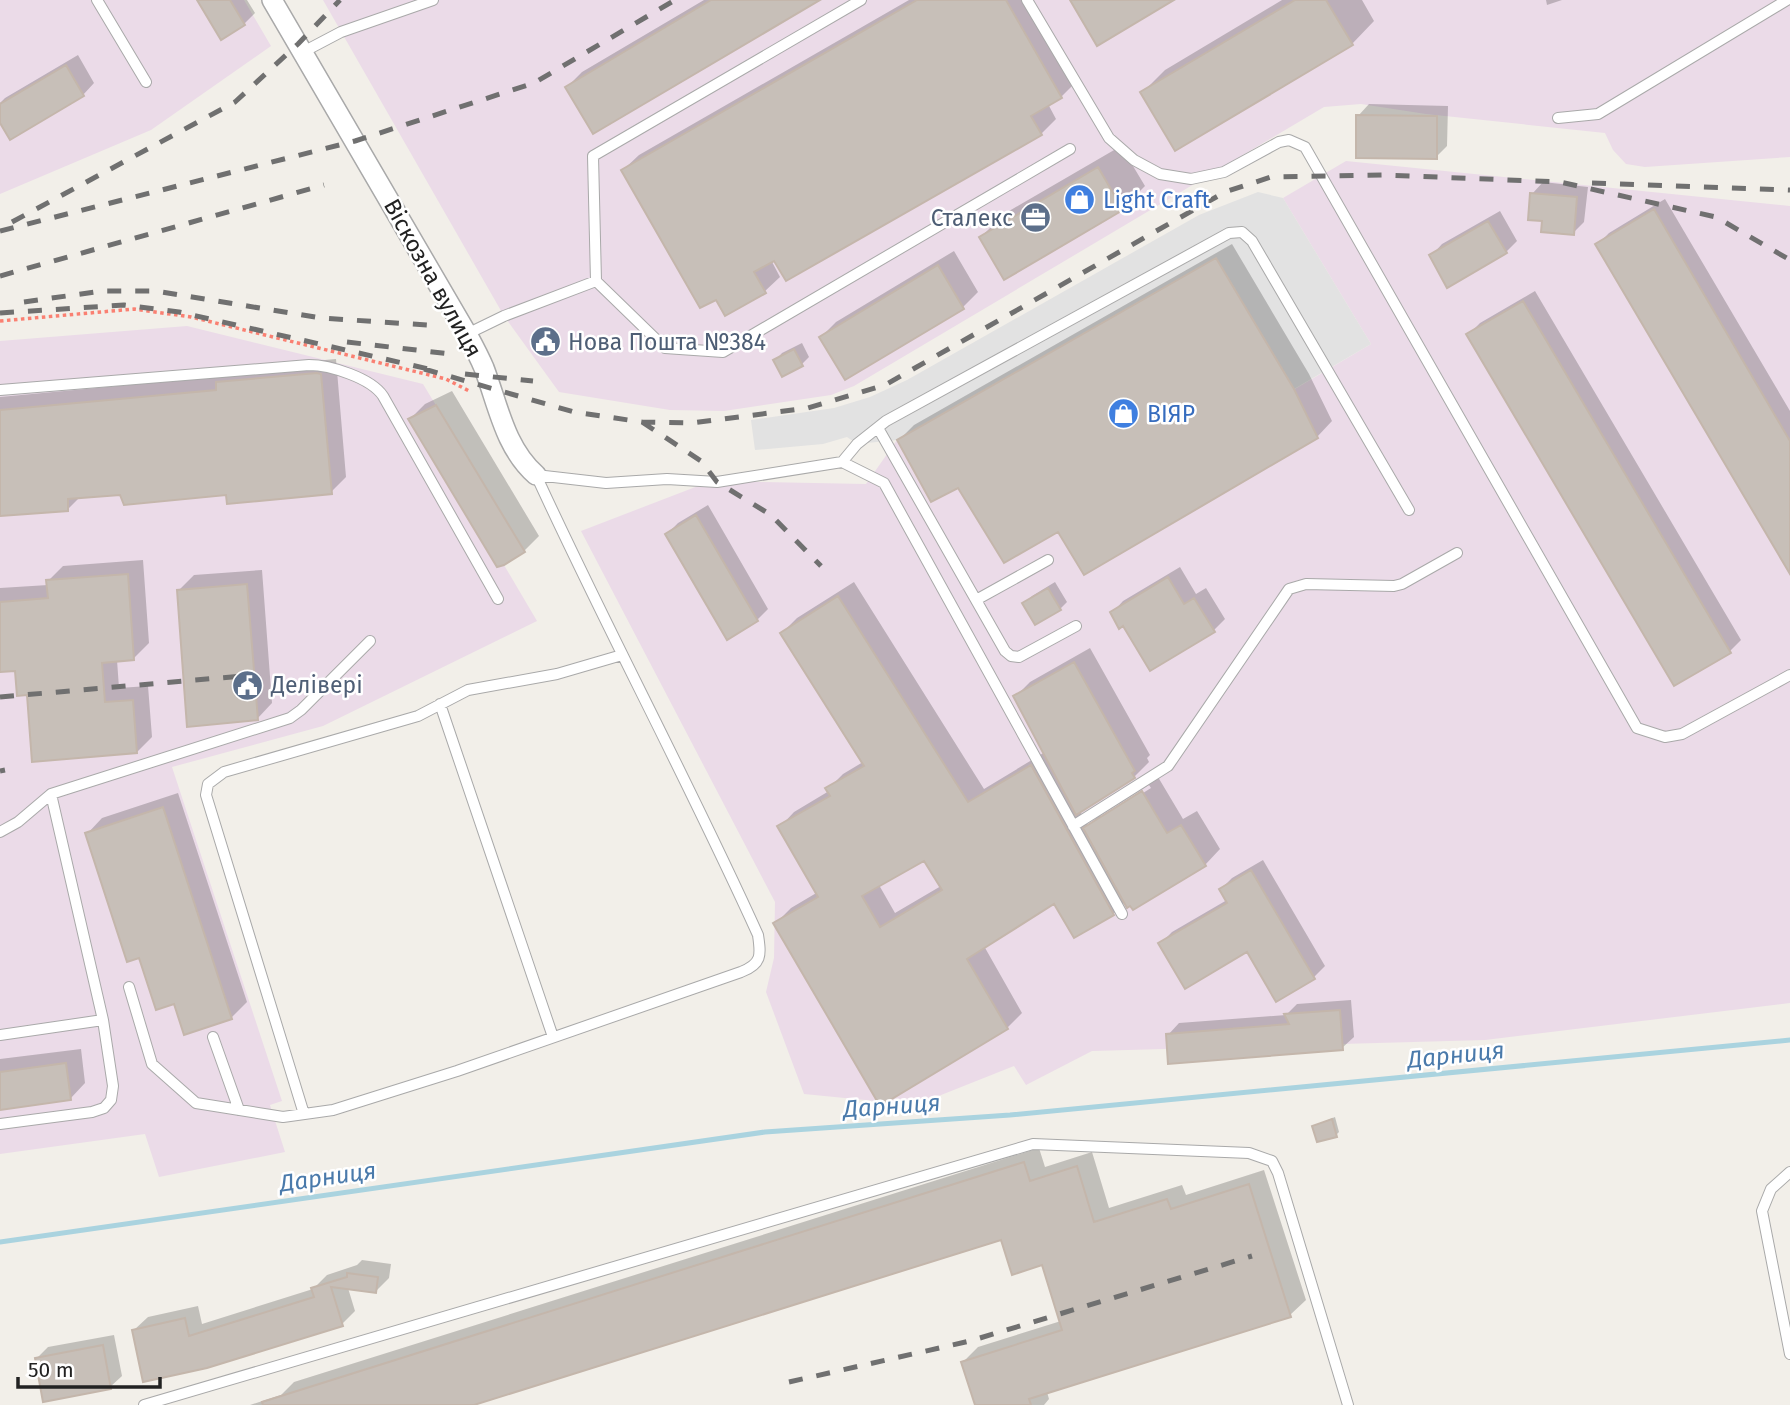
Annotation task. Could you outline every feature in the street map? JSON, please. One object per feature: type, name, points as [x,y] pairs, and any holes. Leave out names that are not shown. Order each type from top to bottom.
[{"type":"street","name":"Віскозна вулиця","points":[[272,0],[467,334],[484,368],[511,442],[524,464],[536,475]]},
{"type":"lane","points":[[97,0],[146,82]]},
{"type":"lane","points":[[303,52],[341,32],[433,0]]},
{"type":"lane","points":[[861,0],[593,156],[596,281],[665,348],[723,352],[1070,149]]},
{"type":"lane","points":[[1027,0],[1109,138],[1134,160],[1160,174],[1191,179],[1224,172],[1279,142],[1289,140],[1305,147],[1637,728],[1665,737],[1682,734],[1790,675]]},
{"type":"lane","points":[[1558,118],[1598,114],[1787,0]]},
{"type":"lane","points":[[842,462],[856,444],[878,428],[1229,233],[1242,232],[1252,241],[1409,510]]},
{"type":"lane","points":[[467,334],[504,316],[596,281]]},
{"type":"lane","points":[[0,390],[309,365],[331,368],[365,381],[379,389],[498,599]]},
{"type":"lane","points":[[878,428],[1004,651],[1019,657],[1076,626]]},
{"type":"lane","points":[[536,475],[606,483],[667,479],[717,482],[842,462],[884,483],[1122,914]]},
{"type":"lane","name":"Віскозна вулиця","points":[[536,475],[577,564],[717,845],[758,935],[760,948],[758,961],[751,968],[553,1037]]},
{"type":"lane","points":[[1073,826],[1168,766],[1289,589],[1306,584],[1394,586],[1457,553]]},
{"type":"lane","points":[[976,600],[1048,560]]},
{"type":"lane","points":[[0,832],[18,822],[51,794],[290,718],[370,641]]},
{"type":"lane","points":[[304,1114],[206,796],[208,784],[224,772],[418,716],[468,690],[557,674],[622,655]]},
{"type":"lane","points":[[129,987],[152,1064],[196,1103],[283,1117],[333,1110],[553,1037],[440,704]]},
{"type":"lane","points":[[0,1124],[92,1112],[104,1108],[111,1100],[113,1086],[103,1020],[51,794]]},
{"type":"lane","points":[[0,1035],[103,1020]]},
{"type":"lane","points":[[213,1037],[239,1110]]},
{"type":"lane","points":[[144,1405],[1033,1144],[1249,1153],[1272,1161],[1278,1173],[1348,1405]]},
{"type":"lane","points":[[1790,1172],[1771,1189],[1762,1211],[1790,1354]]},
{"type":"path","points":[[0,321],[134,309],[191,317],[446,379],[495,403]]},
{"type":"shaded area","points":[[0,0],[244,0],[271,46],[151,130],[0,194]]},
{"type":"shaded area","points":[[323,0],[1790,0],[1790,157],[1645,167],[1626,164],[1613,150],[1605,133],[1426,114],[1361,104],[1324,107],[854,386],[831,395],[724,411],[670,410],[559,392],[504,316]]},
{"type":"shaded area","points":[[1346,161],[1790,206],[1790,1003],[1485,1040],[1092,1051],[1026,1085],[1014,1066],[916,1105],[804,1094],[766,992],[774,958],[775,902],[581,531],[711,481],[866,484],[897,440],[1216,258],[1295,389],[1371,344],[1283,198]]},
{"type":"shaded area","points":[[1258,192],[1283,198],[1371,344],[1294,389],[1216,258],[897,440],[857,444],[847,437],[823,444],[755,450],[751,420],[834,408],[870,397],[907,380],[1199,215]]},
{"type":"shaded area","points":[[187,326],[423,384],[525,552],[504,565],[537,621],[323,726],[172,767],[282,1101],[270,1105],[285,1152],[159,1177],[145,1134],[0,1154],[0,341]]},
{"type":"building","points":[[197,0],[230,0],[245,25],[221,40]]},
{"type":"building","points":[[711,0],[820,0],[593,134],[565,87]]},
{"type":"building","points":[[917,0],[1006,0],[1062,98],[1031,116],[1042,135],[786,281],[774,261],[754,272],[766,293],[725,316],[716,300],[700,308],[621,170]]},
{"type":"building","points":[[1070,0],[1174,0],[1097,46]]},
{"type":"building","points":[[1295,0],[1326,0],[1353,45],[1175,151],[1140,92]]},
{"type":"building","points":[[66,65],[84,96],[10,140],[0,123],[0,104]]},
{"type":"building","points":[[1356,115],[1437,116],[1437,159],[1356,158]]},
{"type":"building","points":[[1098,167],[1123,210],[1004,280],[979,237]]},
{"type":"building","points":[[1530,193],[1577,197],[1574,235],[1541,232],[1542,221],[1528,220]]},
{"type":"building","points":[[1654,209],[1790,441],[1790,574],[1595,244]]},
{"type":"building","points":[[1488,221],[1507,253],[1447,288],[1429,255]]},
{"type":"building","name":"ВІЯР","points":[[1216,258],[1294,389],[1318,438],[1084,575],[1058,532],[1004,563],[958,488],[931,502],[897,440]]},
{"type":"building","points":[[938,265],[964,309],[845,380],[819,337]]},
{"type":"building","points":[[1523,301],[1731,653],[1674,686],[1466,334]]},
{"type":"building","points":[[794,349],[803,366],[782,377],[773,360]]},
{"type":"building","points":[[321,374],[332,494],[227,504],[226,495],[124,505],[120,495],[68,499],[68,511],[0,516],[0,410],[216,390],[216,382]]},
{"type":"building","points":[[436,405],[525,552],[504,565],[497,567],[408,419]]},
{"type":"building","points":[[696,515],[758,621],[727,640],[665,534]]},
{"type":"building","points":[[128,574],[134,660],[102,663],[105,702],[133,700],[137,753],[32,762],[27,695],[17,696],[15,671],[0,672],[0,602],[48,598],[46,580]]},
{"type":"building","points":[[1168,577],[1184,604],[1194,598],[1215,632],[1150,671],[1123,626],[1119,629],[1110,612]]},
{"type":"building","points":[[247,584],[258,720],[187,727],[177,590]]},
{"type":"building","points":[[1048,588],[1061,610],[1035,625],[1022,603]]},
{"type":"building","points":[[838,596],[968,802],[1031,765],[1114,915],[1074,938],[1054,904],[967,959],[1008,1029],[880,1106],[773,923],[818,897],[777,826],[830,796],[825,788],[864,766],[780,633]],"holes":[[[924,861],[942,890],[880,927],[862,896]]]},
{"type":"building","points":[[1074,662],[1135,771],[1132,773],[1135,778],[1076,815],[1013,696]]},
{"type":"building","points":[[1142,791],[1167,833],[1181,825],[1206,866],[1133,910],[1130,906],[1127,908],[1083,828]]},
{"type":"building","points":[[163,807],[232,1019],[184,1035],[174,1004],[156,1010],[139,958],[127,962],[85,833]]},
{"type":"building","points":[[1251,870],[1315,979],[1276,1002],[1247,952],[1185,989],[1158,943],[1227,903],[1219,889]]},
{"type":"building","points":[[1340,1010],[1343,1050],[1168,1064],[1166,1034],[1289,1024],[1284,1014]]},
{"type":"building","points":[[66,1063],[71,1100],[0,1110],[0,1072]]},
{"type":"building","points":[[1332,1119],[1337,1137],[1317,1142],[1312,1126]]},
{"type":"building","points":[[1024,1162],[1030,1181],[1077,1166],[1094,1222],[1167,1199],[1171,1209],[1249,1184],[1291,1317],[1029,1399],[1031,1405],[975,1405],[961,1362],[1062,1330],[1042,1265],[1012,1275],[1001,1240],[474,1405],[263,1405],[262,1402]]},
{"type":"building","points":[[347,1273],[378,1277],[376,1293],[331,1287],[343,1326],[207,1368],[143,1382],[132,1330],[185,1318],[189,1336],[314,1297],[311,1288],[347,1277]]},
{"type":"building","points":[[103,1345],[111,1389],[43,1402],[35,1358]]},
{"type":"waterway","name":"Дарниця","points":[[0,1242],[765,1132],[1010,1115],[1790,1040]]},
{"type":"railway","points":[[12,222],[235,102],[298,44],[340,0]]},
{"type":"railway","points":[[0,231],[355,141],[534,83],[675,0]]},
{"type":"railway","points":[[424,369],[574,412],[642,422],[692,423],[808,408],[885,385],[1225,192],[1271,177],[1386,175],[1560,182],[1716,217],[1790,260]]},
{"type":"railway","points":[[1592,183],[1790,190]]},
{"type":"railway","points":[[0,276],[324,185]]},
{"type":"railway","points":[[24,302],[102,291],[155,291],[321,318],[427,325]]},
{"type":"railway","points":[[0,313],[124,305],[179,312],[433,370]]},
{"type":"railway","points":[[347,342],[450,354]]},
{"type":"railway","points":[[465,374],[533,381]]},
{"type":"railway","points":[[642,422],[701,461],[717,482],[771,515],[821,566]]},
{"type":"railway","points":[[0,697],[242,676]]},
{"type":"railway","points":[[0,771],[5,770]]},
{"type":"railway","points":[[789,1382],[970,1341],[1252,1256]]},
{"type":"place","name":"Light Craft","points":[[1080,200]]},
{"type":"place","name":"Сталекс","points":[[1036,218]]},
{"type":"place","name":"Нова Пошта №384","points":[[545,342]]},
{"type":"place","name":"ВІЯР","points":[[1124,414]]},
{"type":"place","name":"Делівері","points":[[248,685]]}]
